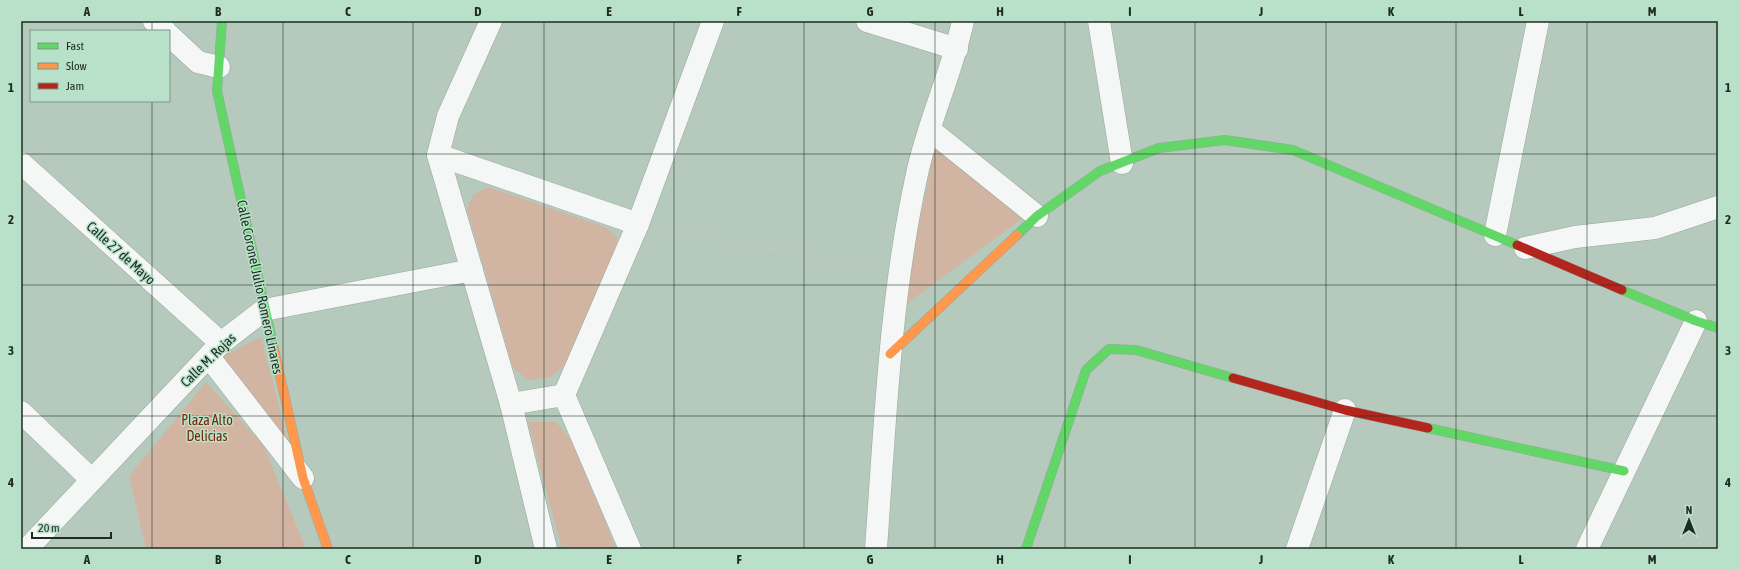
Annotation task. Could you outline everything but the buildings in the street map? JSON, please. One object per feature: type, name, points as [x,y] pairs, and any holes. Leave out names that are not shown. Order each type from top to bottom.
[{"type":"street","points":[[154,21],[164,30]]},
{"type":"street","name":"Calle Coronel Julio Romero Linares","points":[[222,21],[217,91],[302,478],[328,549]]},
{"type":"street","points":[[491,21],[448,116],[438,155],[511,404],[546,549]]},
{"type":"street","points":[[630,549],[564,395],[638,224],[713,21]]},
{"type":"street","points":[[867,21],[957,49]]},
{"type":"street","points":[[876,549],[890,354],[899,273],[917,173],[957,49],[963,21]]},
{"type":"street","points":[[1099,21],[1122,163]]},
{"type":"street","points":[[1495,235],[1538,21]]},
{"type":"street","points":[[170,36],[198,62],[219,67]]},
{"type":"street","points":[[930,130],[1037,216]]},
{"type":"street","points":[[890,354],[1037,216],[1100,171],[1159,148],[1225,140],[1293,150],[1696,321],[1718,328]]},
{"type":"street","points":[[438,155],[638,224]]},
{"type":"street","name":"Calle 27 de Mayo","points":[[21,163],[215,350],[302,478]]},
{"type":"street","points":[[1525,248],[1575,236],[1655,228],[1718,208]]},
{"type":"street","name":"Calle M. Rojas","points":[[27,549],[215,350],[264,310],[472,270]]},
{"type":"street","points":[[1586,549],[1696,321]]},
{"type":"street","points":[[1026,549],[1086,370],[1109,349],[1136,350],[1345,410],[1624,471]]},
{"type":"street","points":[[511,404],[564,395]]},
{"type":"street","points":[[1297,549],[1345,410]]},
{"type":"street","points":[[21,412],[92,480]]},
{"type":"path","points":[[638,224],[899,273]]},
{"type":"green space","points":[[935,146],[1023,218],[902,307]]},
{"type":"green space","points":[[488,187],[605,227],[617,237],[616,254],[566,364],[551,377],[528,380],[513,368],[467,209],[473,195]]},
{"type":"green space","points":[[261,337],[291,452],[221,357]]},
{"type":"green space","name":"Plaza Alto Delicias","points":[[206,382],[264,446],[306,549],[146,549],[129,476]]},
{"type":"green space","points":[[528,422],[556,422],[581,452],[615,549],[562,549]]},
{"type":"traffic: fast","points":[[222,21],[217,91],[274,349]]},
{"type":"traffic: fast","points":[[1017,235],[1037,216],[1100,171],[1159,148],[1225,140],[1293,150],[1517,245]]},
{"type":"traffic: fast","points":[[1622,290],[1696,321],[1718,328]]},
{"type":"traffic: fast","points":[[1026,549],[1086,370],[1109,349],[1136,350],[1233,378]]},
{"type":"traffic: fast","points":[[1428,428],[1624,471]]},
{"type":"traffic: slow","points":[[890,354],[1017,235]]},
{"type":"traffic: slow","points":[[274,349],[303,478],[328,549]]},
{"type":"traffic: jam","points":[[1517,245],[1622,290]]},
{"type":"traffic: jam","points":[[1233,378],[1345,410],[1428,428]]}]
